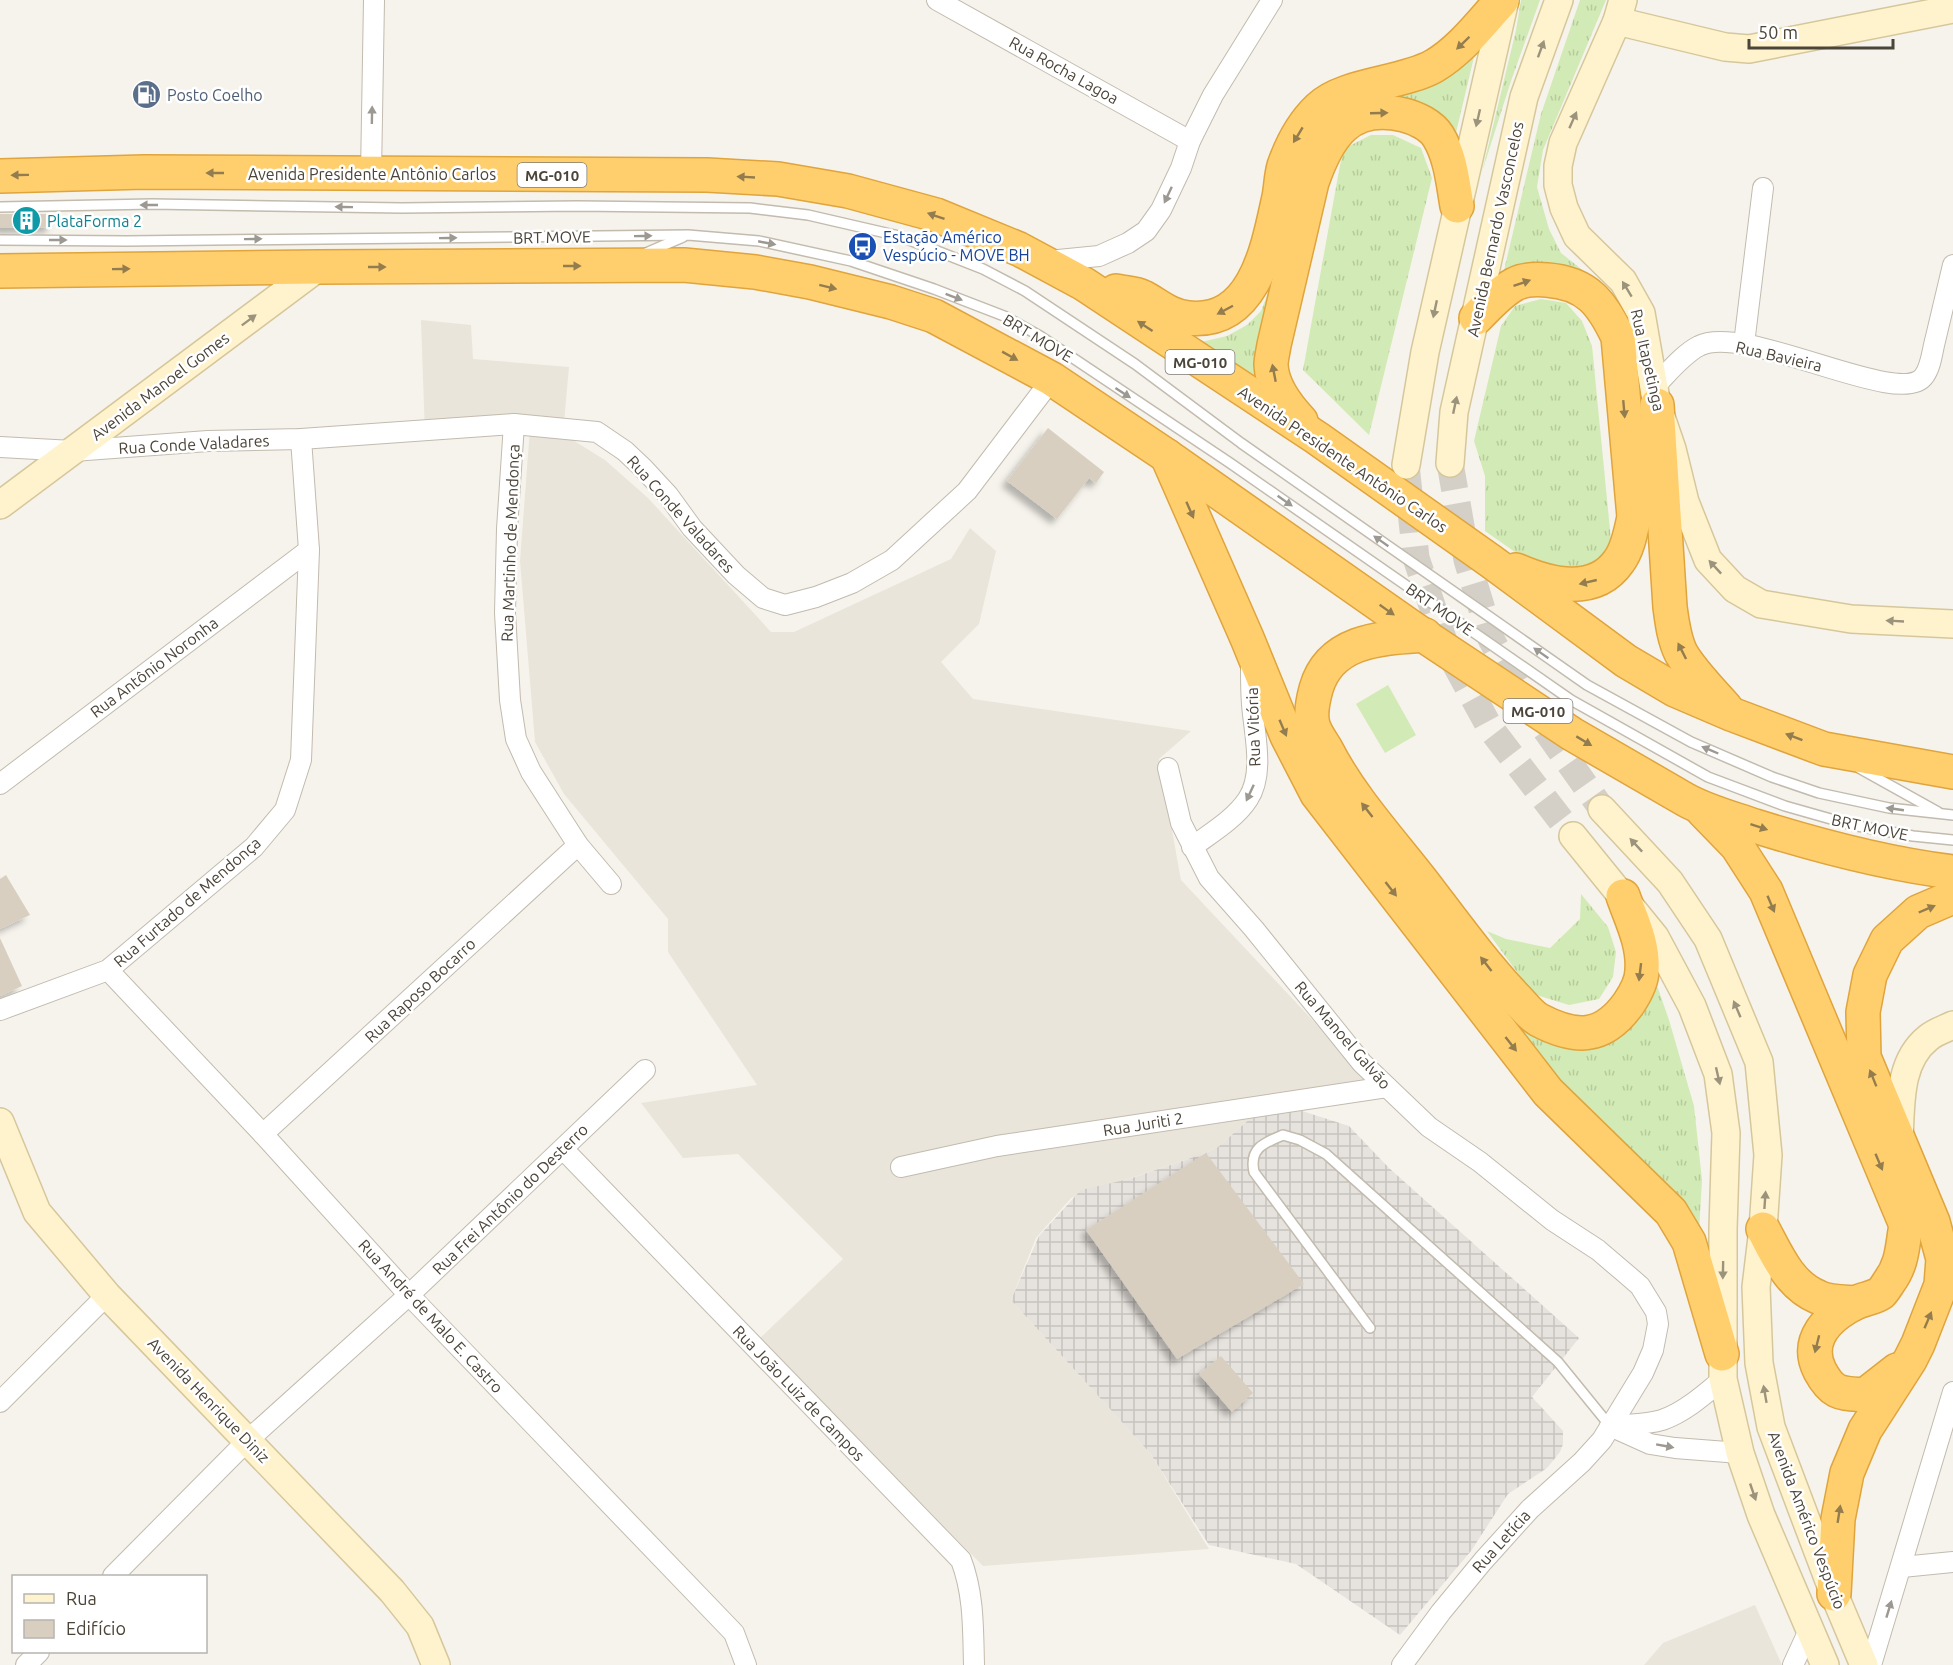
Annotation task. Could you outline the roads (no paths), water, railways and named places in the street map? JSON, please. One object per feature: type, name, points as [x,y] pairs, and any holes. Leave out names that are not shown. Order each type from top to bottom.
[{"type":"highway","points":[[1084,284],[1141,296],[1170,314],[1188,318],[1217,315],[1232,307],[1246,293],[1258,272],[1284,168],[1296,137],[1309,118],[1336,96],[1406,77],[1434,66],[1462,45],[1504,0]]},
{"type":"highway","points":[[1317,438],[1290,409],[1276,387],[1271,366],[1312,182],[1321,155],[1342,127],[1365,114],[1389,112],[1413,117],[1437,134],[1448,158],[1457,207]]},
{"type":"highway","name":"Avenida Presidente Antônio Carlos","points":[[0,176],[144,172],[695,175],[778,178],[848,191],[936,215],[1019,249],[1084,284],[1317,438],[1492,562],[1626,661],[1676,690],[1731,714],[1824,749],[1953,772]]},
{"type":"highway","name":"MG-010","points":[[0,271],[684,266],[755,272],[810,282],[891,302],[934,316],[1052,379],[1572,734],[1700,808],[1774,832],[1851,853],[1953,872]]},
{"type":"highway","points":[[1476,318],[1495,299],[1516,284],[1534,279],[1571,283],[1589,294],[1607,314],[1618,337],[1634,517],[1629,540],[1621,560],[1608,574],[1596,582],[1569,585],[1538,579],[1492,562]]},
{"type":"highway","points":[[1656,396],[1673,628],[1681,652],[1706,686],[1731,714]]},
{"type":"highway","points":[[1167,456],[1287,736],[1317,794],[1548,1092],[1671,1212],[1689,1242],[1723,1366]]},
{"type":"highway","points":[[1425,635],[1363,642],[1339,655],[1327,666],[1317,685],[1312,704],[1313,725],[1338,772],[1496,976],[1535,1018],[1565,1032],[1588,1034],[1608,1025],[1623,1012],[1636,993],[1642,971],[1640,943],[1623,896]]},
{"type":"highway","points":[[1700,808],[1737,846],[1766,891],[1906,1225],[1898,1269],[1881,1293],[1855,1303],[1831,1318],[1817,1338],[1814,1352],[1818,1367],[1827,1385],[1838,1393],[1865,1395],[1910,1360]]},
{"type":"highway","points":[[1834,1594],[1838,1519],[1847,1473],[1865,1430],[1910,1360],[1931,1315],[1941,1285],[1943,1259],[1933,1222],[1864,1057],[1863,1012],[1870,975],[1887,940],[1918,912],[1953,897]]},
{"type":"highway","points":[[1763,1229],[1785,1270],[1798,1285],[1819,1298],[1855,1303]]},
{"type":"main road","points":[[1406,465],[1425,352],[1504,0]]},
{"type":"main road","name":"Avenida Bernardo Vasconcelos","points":[[1450,464],[1454,412],[1524,97],[1559,0]]},
{"type":"main road","points":[[1620,10],[1725,47],[1749,49],[1953,9]]},
{"type":"main road","name":"Rua Itapetinga","points":[[1620,10],[1563,143],[1558,166],[1558,185],[1564,208],[1577,236],[1623,281],[1641,313],[1656,396],[1685,502],[1708,560],[1735,589],[1761,604],[1851,619],[1953,624]]},
{"type":"main road","name":"Avenida Manoel Gomes","points":[[0,505],[319,267]]},
{"type":"main road","name":"Avenida Américo Vespúcio","points":[[1602,809],[1670,882],[1708,939],[1759,1062],[1768,1155],[1756,1287],[1759,1363],[1771,1427],[1834,1594],[1864,1665]]},
{"type":"main road","points":[[1573,836],[1655,937],[1692,1006],[1718,1074],[1726,1133],[1723,1366],[1740,1453],[1761,1515],[1825,1665]]},
{"type":"main road","points":[[1899,1141],[1904,1076],[1912,1056],[1928,1038],[1953,1024]]},
{"type":"main road","name":"Avenida Henrique Diniz","points":[[0,1122],[38,1212],[107,1295],[392,1591],[420,1626],[436,1665]]},
{"type":"street","points":[[371,174],[374,0]]},
{"type":"street","name":"Rua Rocha Lagoa","points":[[937,0],[1190,141]]},
{"type":"street","points":[[1041,262],[1099,256],[1128,243],[1146,231],[1161,210],[1181,168],[1190,141],[1213,95],[1272,0]]},
{"type":"street","points":[[1744,344],[1763,188]]},
{"type":"street","name":"Rua Bavieira","points":[[1656,396],[1676,364],[1698,346],[1708,343],[1744,344],[1877,381],[1917,384],[1925,376],[1930,360],[1953,265]]},
{"type":"street","name":"Rua Conde Valadares","points":[[0,447],[73,451],[208,441],[301,439],[514,424],[597,432],[625,451],[644,468],[668,495],[692,528],[736,575],[763,598],[785,605],[816,597],[852,583],[892,560],[967,491],[1052,379]]},
{"type":"street","name":"Rua Martinho de Mendonça","points":[[514,424],[507,530],[505,613],[510,700],[516,739],[531,772],[578,845],[611,884]]},
{"type":"street","name":"Rua Furtado de Mendonça","points":[[0,1010],[108,970],[254,847],[285,810],[301,760],[309,550],[301,439]]},
{"type":"street","name":"Rua Antônio Noronha","points":[[0,784],[309,550]]},
{"type":"street","name":"Rua Vitória","points":[[1192,848],[1240,810],[1249,798],[1254,783],[1257,758],[1252,703],[1251,652]]},
{"type":"street","name":"Rua Manoel Galvão","points":[[1168,768],[1181,823],[1209,878],[1254,929],[1362,1063],[1429,1127],[1480,1162],[1552,1220],[1598,1250],[1640,1286],[1656,1312],[1658,1324]]},
{"type":"street","name":"Rua Raposo Bocarro","points":[[263,1134],[578,845]]},
{"type":"street","name":"Rua André de Malo E. Castro","points":[[108,970],[263,1134],[410,1295],[734,1634],[746,1665]]},
{"type":"street","name":"Rua Frei Antônio do Desterro","points":[[114,1575],[248,1440],[410,1295],[645,1070]]},
{"type":"street","name":"Rua Juriti 2","points":[[901,1167],[997,1146],[1386,1087]]},
{"type":"street","name":"Rua João Luiz de Campos","points":[[563,1149],[961,1560],[972,1600],[974,1665]]},
{"type":"street","points":[[0,1402],[107,1295]]},
{"type":"street","name":"Rua Letícia","points":[[1402,1665],[1483,1561],[1530,1509],[1582,1462],[1602,1440],[1643,1372],[1653,1350],[1658,1324]]},
{"type":"street","points":[[1610,1426],[1645,1423],[1667,1418],[1698,1400],[1723,1366]]},
{"type":"street","points":[[1871,1665],[1953,1392]]},
{"type":"street","points":[[1610,1426],[1650,1443],[1676,1448],[1740,1453]]},
{"type":"street","points":[[1902,1567],[1953,1562]]},
{"type":"street","points":[[1793,1665],[1810,1628]]},
{"type":"street","points":[[26,1665],[38,1653]]},
{"type":"lane","name":"BRT MOVE","points":[[0,207],[154,204],[402,208],[578,206],[750,208],[808,216],[899,236],[982,269],[1025,291],[1135,364],[1241,443],[1587,685],[1691,742],[1772,777],[1819,794],[1889,808],[1948,815]]},
{"type":"lane","name":"BRT MOVE","points":[[0,240],[127,241],[688,235],[759,241],[851,261],[1004,316],[1040,336],[1230,463],[1571,700],[1707,777],[1785,806],[1852,825],[1913,836],[1953,840]]},
{"type":"lane","points":[[614,266],[688,235]]},
{"type":"lane","name":"BRT MOVE","points":[[1824,749],[1948,815]]},
{"type":"lane","points":[[1370,1328],[1254,1172],[1252,1160],[1257,1149],[1264,1143],[1283,1135],[1300,1140],[1326,1154],[1558,1362],[1610,1426]]},
{"type":"tunnel","points":[[1450,463],[1467,560],[1491,639],[1524,699],[1602,809]]},
{"type":"tunnel","points":[[1406,465],[1416,558],[1446,647],[1490,728],[1573,836]]},
{"type":"place","name":"Posto Coelho","points":[[146,95]]},
{"type":"place","name":"PlataForma 2","points":[[26,221]]},
{"type":"place","name":"Estação Américo Vespúcio - MOVE BH","points":[[862,246]]}]
